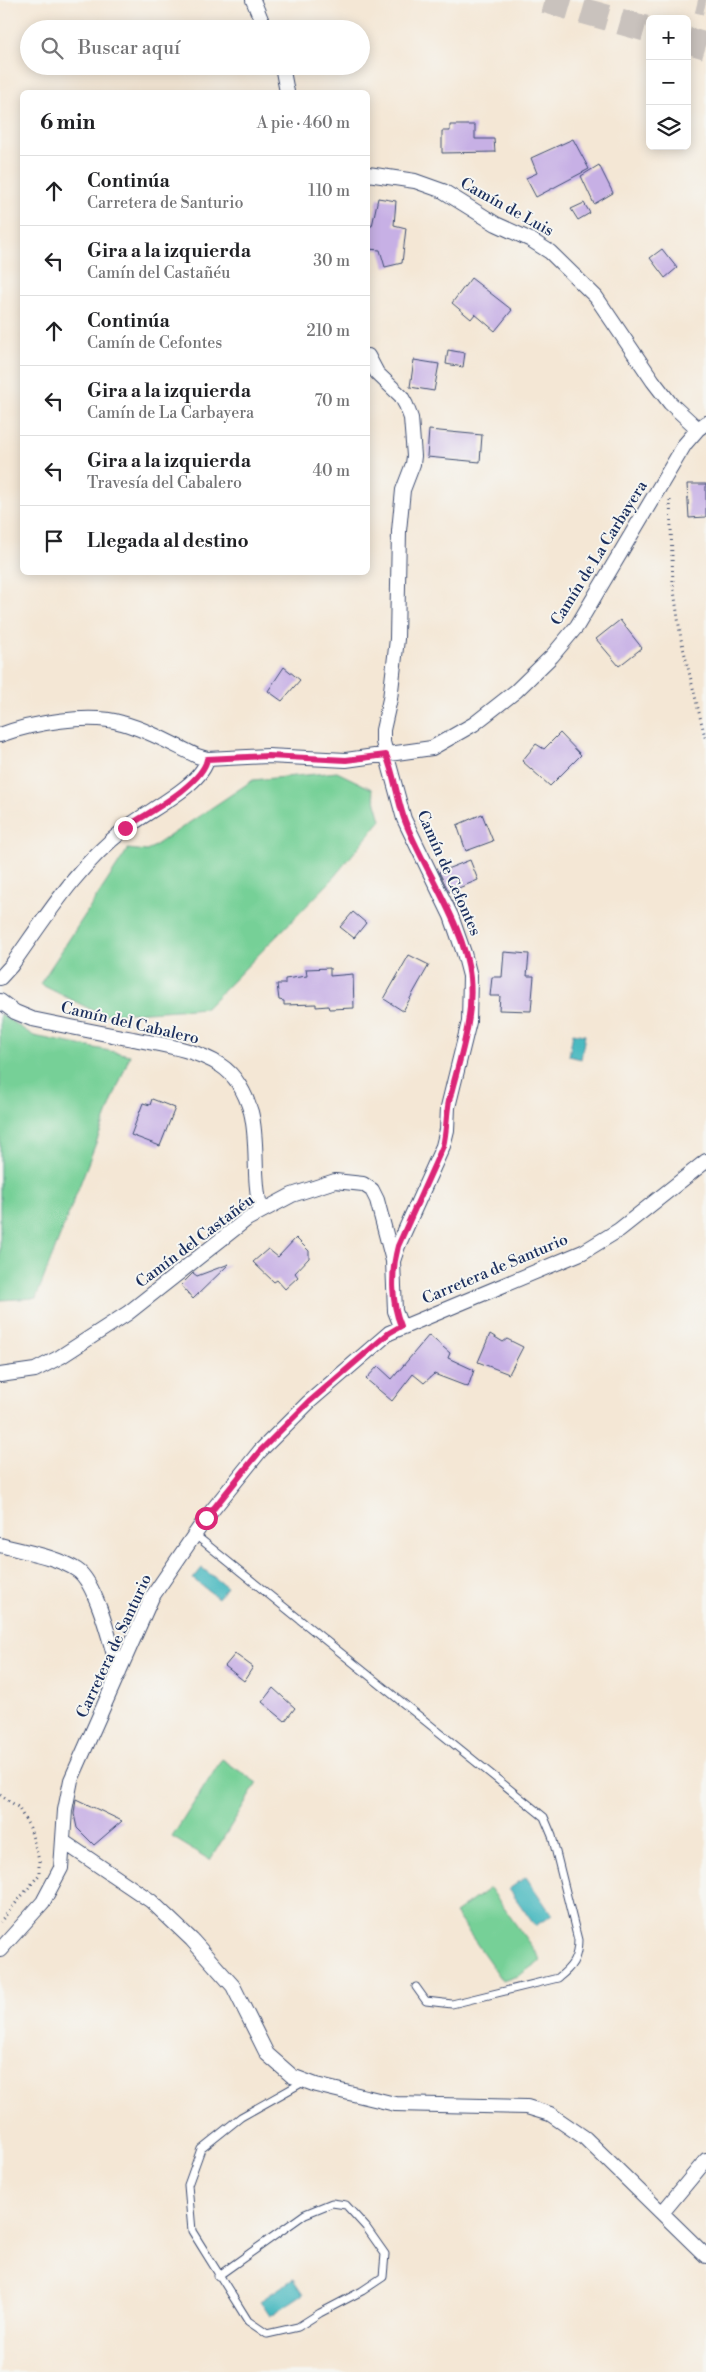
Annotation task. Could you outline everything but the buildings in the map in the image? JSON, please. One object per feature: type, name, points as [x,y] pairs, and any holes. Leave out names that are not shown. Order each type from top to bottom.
[{"type":"street","points":[[252,0],[261,20]]},
{"type":"street","points":[[284,75],[287,90]]},
{"type":"street","name":"Camín de Luis","points":[[370,174],[415,181],[443,191],[496,224],[532,240],[550,252],[596,297],[670,403],[702,426]]},
{"type":"street","name":"Camín de Cefontes","points":[[370,360],[377,373],[401,396],[406,404],[411,418],[414,456],[403,490],[399,531],[397,639],[390,699],[383,730],[386,755],[395,779],[404,819],[451,916],[464,953],[470,976],[471,1001],[465,1044],[448,1106],[447,1130],[443,1146],[393,1261]]},
{"type":"street","name":"Camín de La Carbayera","points":[[0,735],[54,722],[101,718],[122,722],[143,730],[207,759],[268,756],[346,760],[432,748],[474,724],[516,691],[552,656],[577,626],[685,444],[702,426]]},
{"type":"street","points":[[0,978],[11,966],[74,877],[86,864],[125,828],[185,788],[206,766],[207,759]]},
{"type":"street","name":"Camín del Cabalero","points":[[0,1001],[15,1012],[32,1019],[168,1046],[198,1055],[221,1066],[232,1076],[243,1092],[251,1113],[256,1185],[261,1210]]},
{"type":"street","name":"Carretera de Santurio","points":[[0,1950],[43,1902],[61,1868],[65,1810],[71,1780],[152,1597],[194,1534],[260,1451],[309,1402],[389,1333],[401,1326],[583,1252],[620,1230],[706,1161]]},
{"type":"street","name":"Camín del Castañéu","points":[[0,1375],[35,1370],[68,1352],[128,1313],[261,1210],[320,1184],[347,1180],[363,1184],[372,1190],[377,1200],[393,1261],[395,1311],[401,1326]]},
{"type":"street","points":[[0,1545],[57,1560],[78,1571],[92,1588],[119,1673]]},
{"type":"street","points":[[64,1842],[151,1901],[192,1940],[233,1986],[267,2054],[292,2076],[395,2104],[527,2107],[550,2114],[585,2138],[706,2256]]},
{"type":"street","points":[[662,2213],[706,2160]]},
{"type":"lane","points":[[194,1534],[544,1817],[552,1836],[578,1940],[578,1955],[570,1968],[558,1978],[452,2004],[426,2001],[416,1987]]},
{"type":"lane","points":[[218,2276],[305,2214],[332,2203],[346,2205],[366,2227],[385,2254],[383,2277],[298,2327],[267,2334],[248,2321],[218,2276],[192,2231],[188,2185],[201,2149],[241,2117],[305,2081]]},
{"type":"path","points":[[669,473],[673,584],[681,639],[706,741]]},
{"type":"path","points":[[0,1795],[18,1806],[30,1828],[38,1860],[38,1875],[0,1922]]},
{"type":"green space","points":[[337,772],[372,789],[381,820],[328,884],[206,1008],[102,1015],[40,984],[128,849],[147,851],[253,780]]},
{"type":"green space","points":[[0,1014],[34,1036],[130,1055],[36,1298],[0,1300]]},
{"type":"green space","points":[[222,1759],[257,1783],[210,1860],[172,1837]]},
{"type":"green space","points":[[490,1888],[541,1960],[520,1975],[503,1981],[455,1913]]},
{"type":"water","points":[[573,1033],[585,1035],[581,1059],[569,1056]]},
{"type":"water","points":[[202,1568],[227,1587],[218,1598],[193,1579]]},
{"type":"water","points":[[526,1877],[552,1915],[535,1926],[509,1889]]},
{"type":"water","points":[[293,2279],[303,2294],[270,2316],[260,2301]]},
{"type":"tunnel","points":[[545,0],[646,29]]},
{"type":"tunnel","points":[[698,0],[706,2]]},
{"type":"tunnel","points":[[691,41],[706,46]]},
{"type":"route","points":[[125,828],[185,788],[206,766],[207,759],[268,756],[346,760],[386,755],[395,779],[404,819],[451,916],[470,976],[471,1001],[469,1022],[448,1106],[447,1130],[443,1146],[393,1261],[395,1311],[401,1326],[389,1333],[309,1402],[260,1451],[206,1518]]}]
